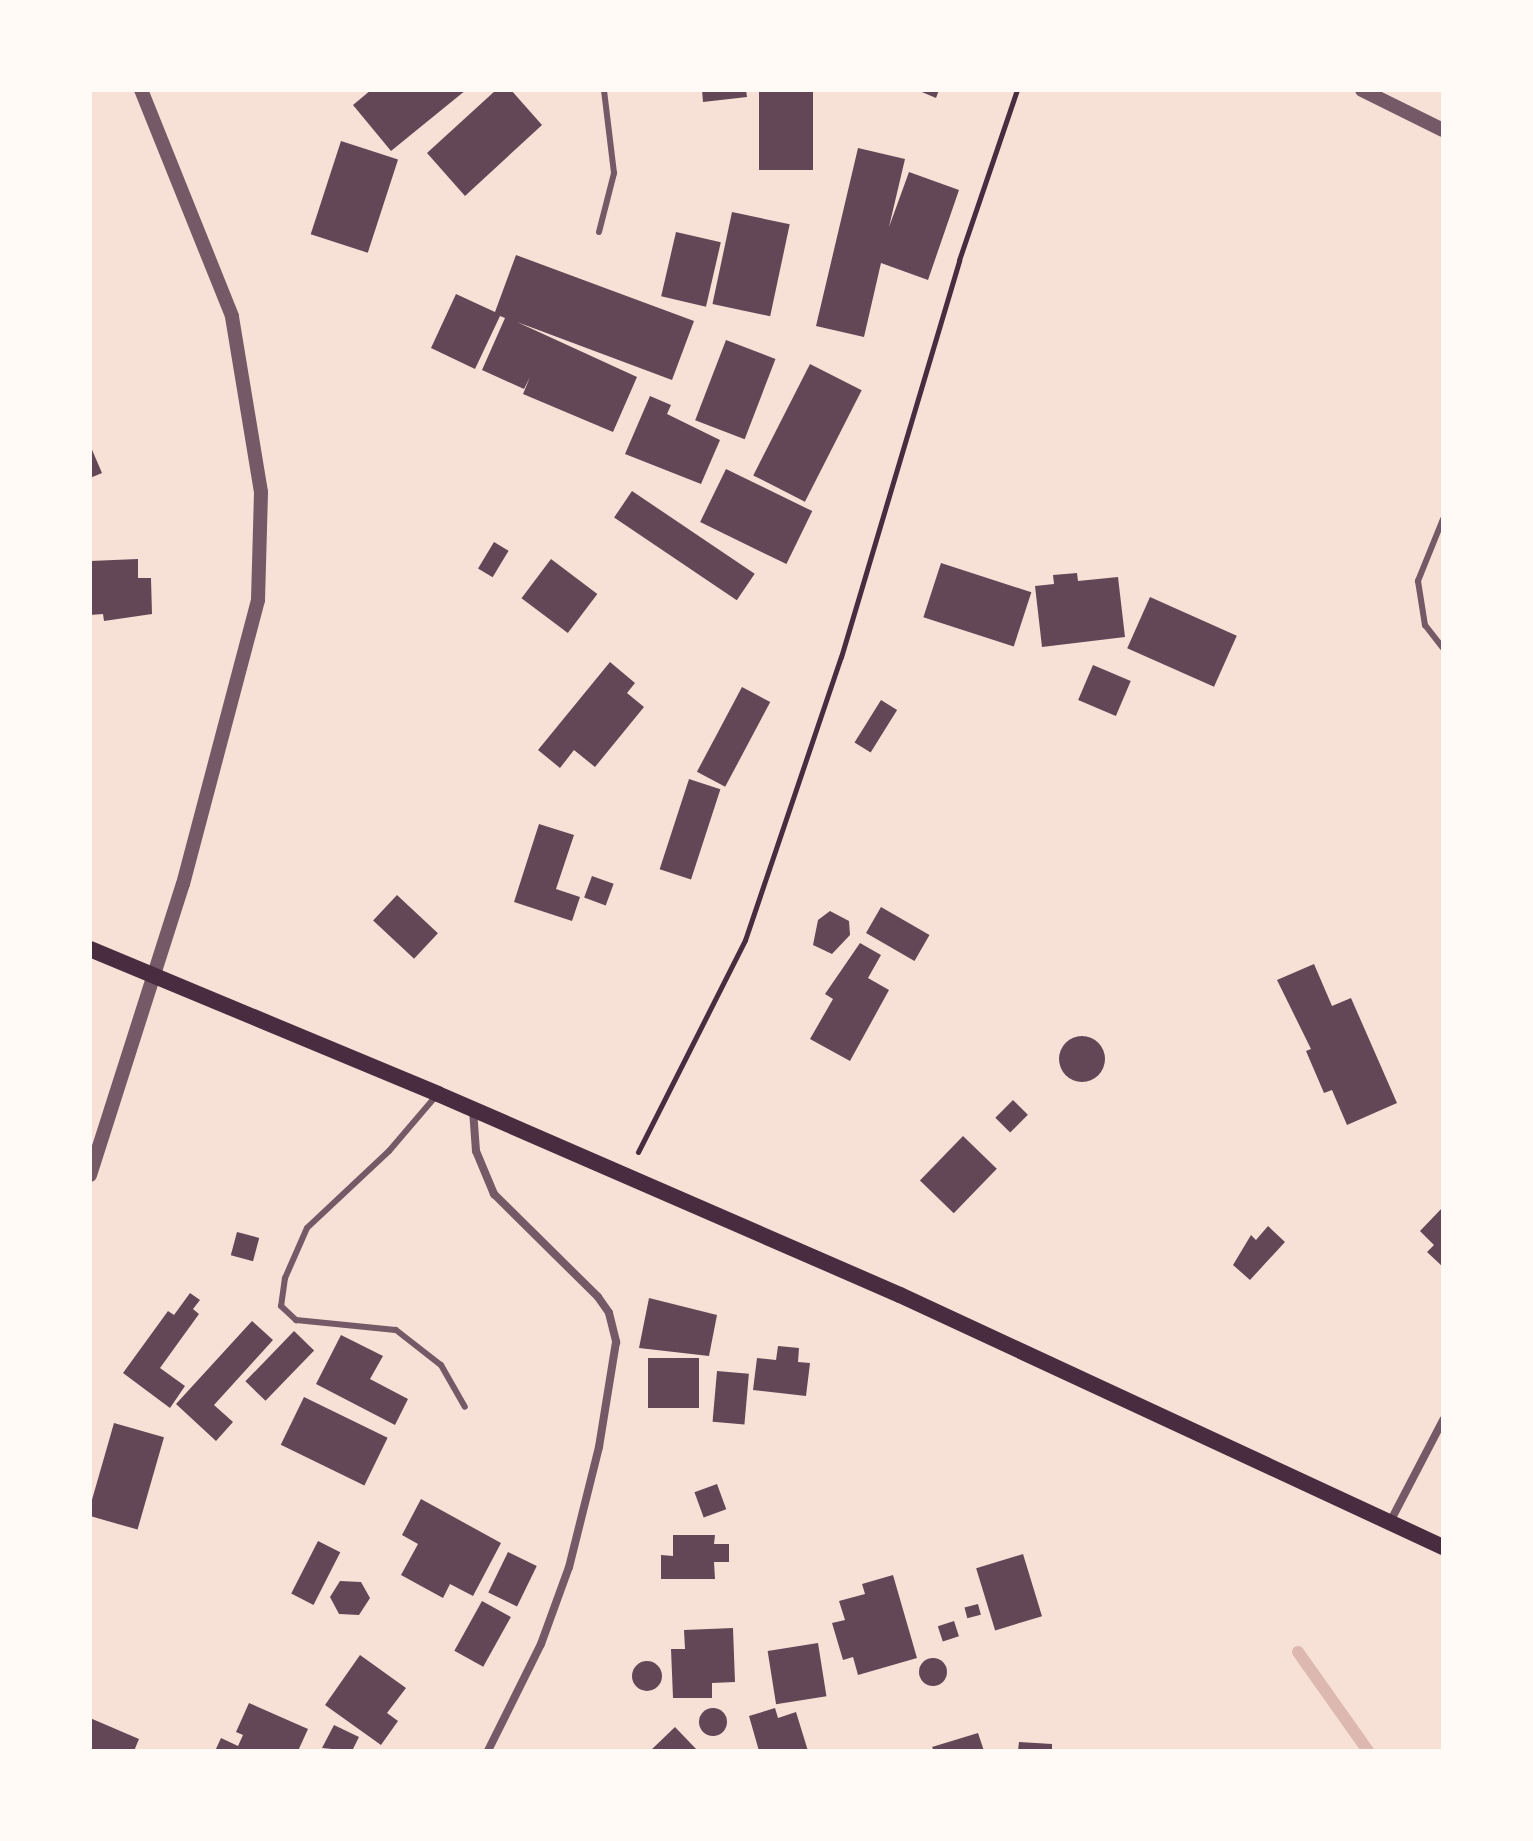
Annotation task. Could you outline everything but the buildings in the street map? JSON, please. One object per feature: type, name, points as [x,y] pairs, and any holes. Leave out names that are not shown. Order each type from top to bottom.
[{"type":"main road","points":[[90,949],[438,1094],[625,1178],[900,1295],[1443,1547]]},
{"type":"street","points":[[90,1175],[183,884],[258,600],[261,492],[232,316],[141,90]]},
{"type":"street","points":[[1362,90],[1443,130]]},
{"type":"street","points":[[473,1109],[476,1151],[494,1194],[598,1297],[609,1313],[616,1342],[599,1447],[569,1567],[541,1644],[488,1751]]},
{"type":"street","points":[[1390,1523],[1443,1420]]},
{"type":"lane","points":[[599,232],[614,173],[604,90]]},
{"type":"lane","points":[[1443,519],[1418,581],[1425,625],[1443,648]]},
{"type":"lane","points":[[438,1094],[389,1151],[307,1228],[285,1278],[281,1306],[296,1320],[396,1330],[441,1365],[465,1407]]},
{"type":"path","points":[[625,1178],[745,940],[841,657],[959,260],[1017,90]]},
{"type":"waterway","points":[[1298,1652],[1368,1751]]}]
